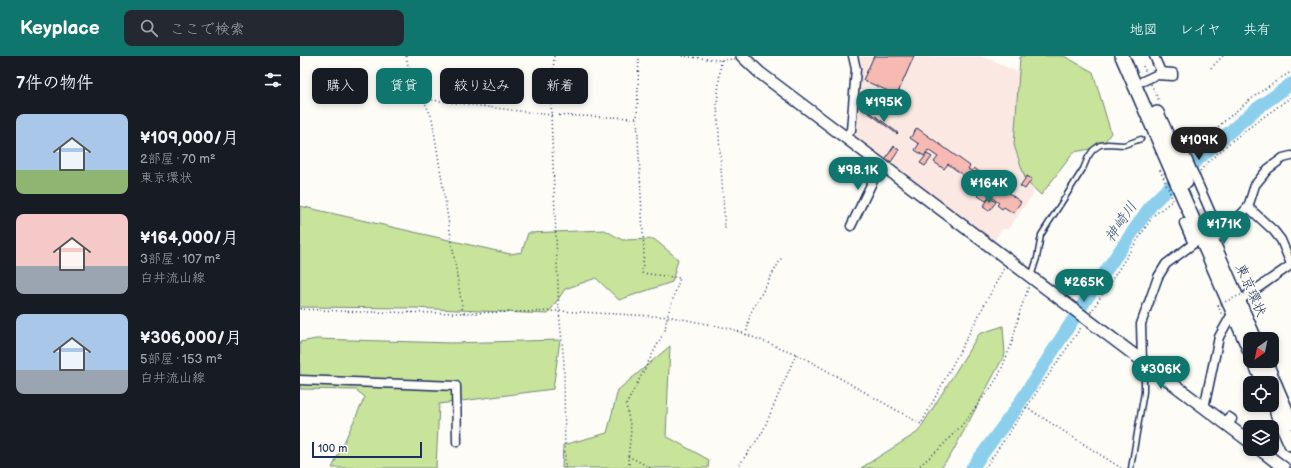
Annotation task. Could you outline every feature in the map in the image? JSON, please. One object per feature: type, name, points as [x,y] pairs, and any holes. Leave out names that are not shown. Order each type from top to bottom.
[{"type":"highway","name":"東京環状","points":[[1122,56],[1174,164]]},
{"type":"highway","name":"東京環状","points":[[1132,56],[1174,164],[1181,189],[1235,305],[1251,332]]},
{"type":"highway","name":"東京環状","points":[[1235,305],[1244,332]]},
{"type":"highway","points":[[1267,368],[1291,422]]},
{"type":"highway","points":[[1277,412],[1291,444]]},
{"type":"main road","points":[[744,58],[760,73],[845,138],[1243,437]]},
{"type":"main road","points":[[1267,456],[1278,466]]},
{"type":"street","points":[[845,138],[851,130],[856,69],[854,56]]},
{"type":"street","points":[[1143,81],[1156,75],[1173,76],[1173,73],[1161,72],[1154,56]]},
{"type":"street","points":[[1174,164],[1181,189],[1220,236],[1248,207],[1255,185],[1268,169],[1283,158],[1291,156]]},
{"type":"street","points":[[851,226],[881,164]]},
{"type":"street","points":[[1204,408],[1219,337],[1235,305],[1291,264],[1281,240],[1274,231],[1248,207]]},
{"type":"street","points":[[1143,362],[1141,324],[1158,277],[1166,264],[1192,244],[1184,223]]},
{"type":"street","points":[[300,380],[456,386],[457,442]]},
{"type":"lane","points":[[1032,278],[1041,235],[1083,169],[1093,150],[1100,145],[1124,144],[1141,139]]},
{"type":"lane","points":[[1131,468],[1144,392],[1143,362]]},
{"type":"path","points":[[406,56],[409,68]]},
{"type":"path","points":[[554,56],[551,115],[559,311],[564,363],[564,468]]},
{"type":"path","points":[[630,468],[628,456],[631,430],[626,405],[664,330],[680,278],[642,273],[644,252],[637,118],[639,56]]},
{"type":"path","points":[[682,56],[721,60],[744,58]]},
{"type":"path","points":[[1211,68],[1223,56]]},
{"type":"path","points":[[721,60],[717,104],[725,229]]},
{"type":"path","points":[[1181,189],[1174,164],[1196,147],[1230,116],[1291,72]]},
{"type":"path","points":[[985,468],[1087,319],[1153,216],[1210,160],[1291,97]]},
{"type":"path","points":[[432,100],[551,115],[637,118]]},
{"type":"path","points":[[426,104],[432,118],[463,313]]},
{"type":"path","points":[[746,335],[750,314],[782,257]]},
{"type":"path","points":[[300,309],[361,312],[463,313],[559,311],[667,317],[732,330],[796,354],[921,424],[1008,260]]},
{"type":"path","points":[[917,468],[938,450],[962,424],[999,375],[1012,343],[1020,311],[1032,278]]},
{"type":"path","points":[[1235,305],[1218,305],[1235,305]]},
{"type":"path","points":[[737,468],[762,433],[796,354]]},
{"type":"path","points":[[1026,407],[1121,468]]},
{"type":"path","points":[[628,456],[651,468]]},
{"type":"shaded area","points":[[857,56],[981,56],[1039,81],[1033,195],[1008,229],[1002,229],[993,242],[851,136]]},
{"type":"green space","points":[[1064,56],[1093,72],[1111,133],[1101,147],[1074,152],[1041,195],[1026,181],[1014,145],[1020,57]]},
{"type":"green space","points":[[300,206],[510,254],[522,252],[528,233],[605,230],[622,240],[654,239],[678,259],[672,282],[619,300],[596,278],[565,289],[548,314],[413,308],[300,307]]},
{"type":"green space","points":[[1003,326],[1005,354],[952,453],[942,467],[861,468],[918,432],[979,334]]},
{"type":"green space","points":[[316,339],[451,343],[560,340],[553,389],[439,404],[436,468],[332,468],[365,397],[356,390],[300,389],[300,342]]},
{"type":"green space","points":[[670,346],[666,436],[709,460],[708,468],[562,468],[563,445],[607,433],[618,390]]},
{"type":"building","points":[[874,56],[914,56],[897,95],[863,80]]},
{"type":"building","points":[[870,112],[898,133],[897,134],[869,113]]},
{"type":"building","points":[[917,128],[970,166],[968,169],[972,171],[974,168],[1021,202],[1013,213],[1004,207],[1002,209],[997,205],[999,203],[990,196],[986,201],[978,196],[982,190],[978,187],[976,191],[972,189],[971,191],[963,185],[967,178],[948,164],[944,169],[934,162],[938,157],[928,150],[924,156],[915,150],[919,144],[910,138]]},
{"type":"building","points":[[894,146],[899,150],[891,162],[886,158]]},
{"type":"building","points":[[927,154],[932,157],[925,166],[920,163]]},
{"type":"building","points":[[1027,176],[1032,179],[1025,189],[1020,186]]},
{"type":"building","points":[[989,198],[996,202],[989,211],[983,207]]},
{"type":"waterway","name":"神崎川","points":[[972,468],[1015,410],[1087,298],[1152,204],[1196,161],[1255,110],[1291,84]]},
{"type":"tunnel","points":[[1189,221],[1209,209]]}]
